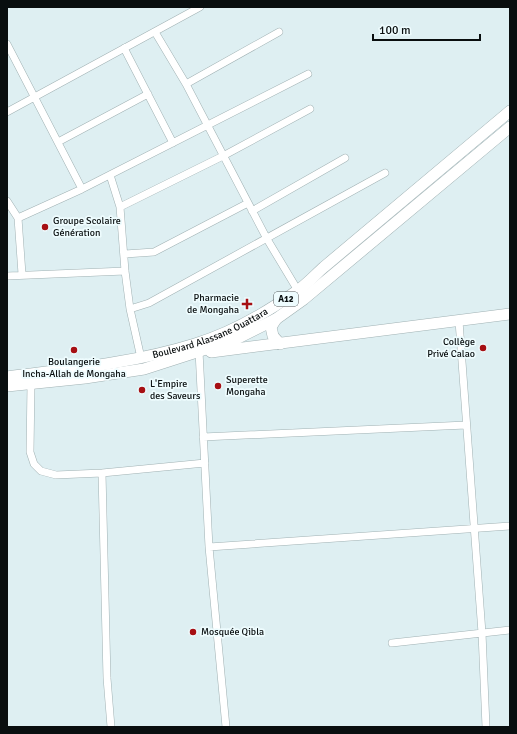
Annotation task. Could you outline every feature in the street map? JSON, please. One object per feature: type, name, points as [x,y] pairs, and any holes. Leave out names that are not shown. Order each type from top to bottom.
[{"type":"main road","name":"Boulevard Alassane Ouattara","points":[[7,386],[85,378],[144,368],[198,347],[301,295],[324,267],[510,111]]},
{"type":"main road","name":"Boulevard Alassane Ouattara","points":[[7,377],[141,358],[234,340],[276,319],[301,295],[510,127]]},
{"type":"main road","name":"A12","points":[[198,347],[214,352],[510,314]]},
{"type":"main road","points":[[276,319],[271,327],[273,336],[280,344]]},
{"type":"street","points":[[7,112],[200,7]]},
{"type":"street","points":[[155,32],[186,84],[266,240],[301,295]]},
{"type":"street","points":[[186,84],[279,32]]},
{"type":"street","points":[[7,44],[82,189]]},
{"type":"street","points":[[124,48],[173,143]]},
{"type":"street","points":[[18,218],[82,189],[308,74]]},
{"type":"street","points":[[58,142],[148,94]]},
{"type":"street","points":[[120,208],[223,156],[310,108]]},
{"type":"street","points":[[252,211],[345,158]]},
{"type":"street","points":[[130,309],[149,303],[266,240],[385,173]]},
{"type":"street","points":[[110,175],[120,208],[125,254],[125,271],[130,309],[141,358]]},
{"type":"street","points":[[7,201],[18,218],[22,274]]},
{"type":"street","points":[[125,254],[154,252],[248,203]]},
{"type":"street","points":[[7,276],[22,274],[125,271]]},
{"type":"street","points":[[459,321],[482,633],[486,727]]},
{"type":"street","points":[[198,347],[209,546],[226,727]]},
{"type":"street","points":[[31,384],[30,452],[34,464],[41,471],[56,475],[102,473],[205,463]]},
{"type":"street","points":[[203,437],[466,425]]},
{"type":"street","points":[[102,473],[107,678],[111,727]]},
{"type":"street","points":[[209,546],[510,526]]},
{"type":"street","points":[[392,643],[510,630]]},
{"type":"place","name":"Groupe Scolaire Génération","points":[[45,227]]},
{"type":"place","name":"Pharmacie de Mongaha","points":[[247,304]]},
{"type":"place","name":"Collège Privé Calao","points":[[483,348]]},
{"type":"place","name":"Boulangerie Incha-Allah de Mongaha","points":[[74,350]]},
{"type":"place","name":"Superette Mongaha","points":[[218,386]]},
{"type":"place","name":"L'Empire des Saveurs","points":[[142,390]]},
{"type":"place","name":"Mosquée Qibla","points":[[193,632]]}]
